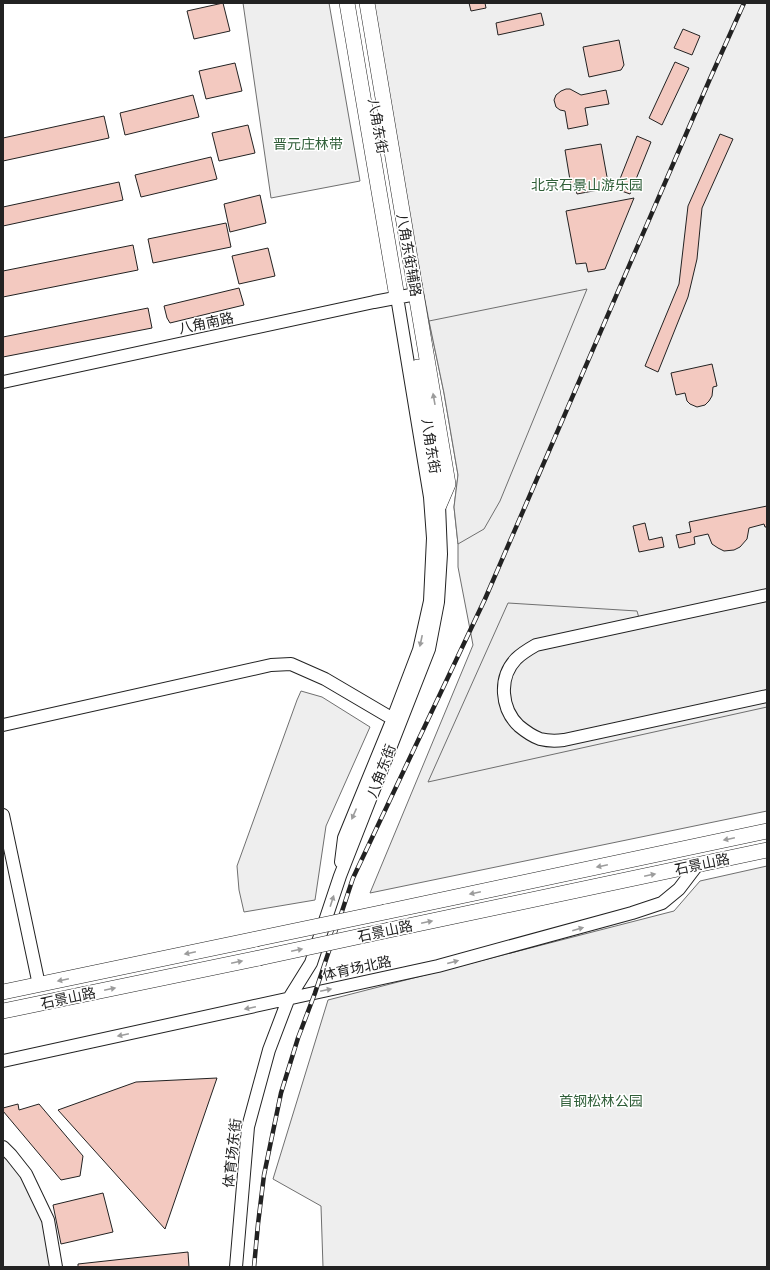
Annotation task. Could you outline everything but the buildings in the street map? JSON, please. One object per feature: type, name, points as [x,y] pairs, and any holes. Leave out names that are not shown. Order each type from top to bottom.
[{"type":"main road","name":"八角东街","points":[[348,3],[406,296]]},
{"type":"main road","name":"八角东街","points":[[357,3],[435,471],[439,505]]},
{"type":"main road","name":"八角东街辅路","points":[[367,3],[406,296]]},
{"type":"main road","name":"石景山路","points":[[3,992],[767,831]]},
{"type":"main road","name":"石景山路","points":[[3,1011],[767,850]]},
{"type":"street","name":"八角南路","points":[[3,382],[406,296]]},
{"type":"street","name":"八角东街","points":[[340,876],[344,838],[393,719],[419,650],[430,601],[433,538],[430,497],[406,296]]},
{"type":"street","name":"八角东街","points":[[288,1000],[311,963],[340,876],[429,648],[438,602],[441,554],[439,505]]},
{"type":"street","points":[[767,595],[536,645],[515,660],[507,674],[504,689],[506,706],[512,719],[527,733],[538,738],[551,741],[564,740],[767,696]]},
{"type":"street","points":[[3,725],[270,665],[290,664],[325,679],[393,719]]},
{"type":"street","points":[[3,815],[39,985]]},
{"type":"street","name":"体育场北路","points":[[3,1061],[288,1000],[438,966],[632,913],[662,903],[679,889],[698,864]]},
{"type":"street","name":"体育场东街","points":[[236,1267],[248,1127],[269,1050],[288,1000]]},
{"type":"street","points":[[3,1148],[11,1155],[26,1174],[48,1220],[56,1267]]},
{"type":"green space","name":"晋元庄林带","points":[[243,3],[329,3],[360,181],[271,198]]},
{"type":"green space","name":"北京石景山游乐园","points":[[372,3],[767,3],[767,811],[370,893],[473,645],[458,567],[458,544],[454,507],[458,475],[444,393],[400,169]]},
{"type":"green space","points":[[301,691],[322,697],[370,727],[326,826],[315,900],[244,912],[239,890],[237,866]]},
{"type":"green space","name":"首钢松林公园","points":[[767,866],[767,1267],[323,1267],[321,1206],[273,1179],[328,1000],[674,911],[700,881]]},
{"type":"green space","points":[[3,1155],[22,1177],[40,1212],[52,1267],[3,1267]]},
{"type":"shaded area","points":[[587,289],[500,501],[484,529],[458,544],[454,507],[458,475],[444,393],[429,321]]},
{"type":"shaded area","points":[[767,590],[767,707],[428,782],[508,603],[637,611],[639,618]]},
{"type":"railway","points":[[254,1267],[264,1175],[281,1093],[298,1038],[315,993],[353,878],[485,599],[744,3]]}]
